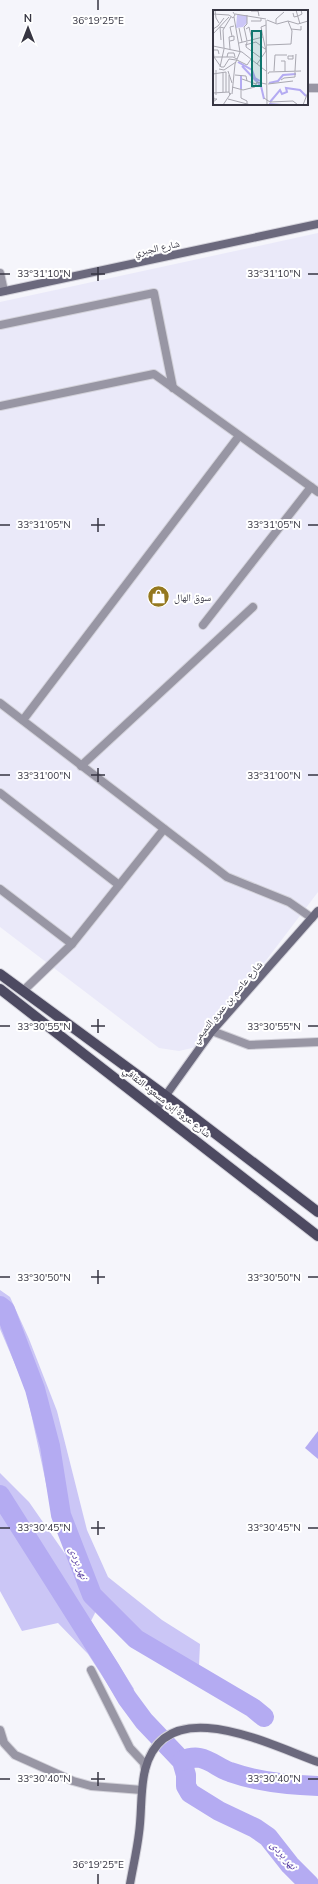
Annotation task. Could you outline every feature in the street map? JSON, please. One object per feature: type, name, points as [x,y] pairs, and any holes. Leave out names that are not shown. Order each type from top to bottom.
[{"type":"main road","name":"شارع الجبري","points":[[2,291],[318,224]]},
{"type":"main road","name":"شارع عاصم بن عمرو التميمي","points":[[156,1109],[212,1031],[318,911]]},
{"type":"main road","name":"شارع عروة إبن مسعود الثقافي","points":[[0,974],[166,1096],[318,1212]]},
{"type":"main road","name":"شارع عروة إبن مسعود الثقافي","points":[[0,989],[318,1236]]},
{"type":"main road","points":[[130,1884],[139,1833],[145,1770],[149,1759],[165,1736],[184,1728],[227,1730],[318,1762]]},
{"type":"street","points":[[0,273],[2,291]]},
{"type":"street","points":[[0,325],[154,293],[173,388]]},
{"type":"street","points":[[0,406],[154,374],[318,492]]},
{"type":"street","points":[[23,720],[239,436]]},
{"type":"street","points":[[203,625],[311,487]]},
{"type":"street","points":[[81,766],[253,608]]},
{"type":"street","points":[[0,703],[227,877],[289,902],[312,918]]},
{"type":"street","points":[[0,793],[119,885]]},
{"type":"street","points":[[23,991],[72,944],[164,829]]},
{"type":"street","points":[[0,889],[72,944]]},
{"type":"street","points":[[212,1031],[249,1045],[318,1042]]},
{"type":"street","points":[[91,1670],[130,1748],[144,1763],[145,1770]]},
{"type":"street","points":[[0,1730],[4,1743],[16,1755],[73,1780],[91,1786],[142,1790]]},
{"type":"shaded area","name":"سوق الهال","points":[[318,233],[318,892],[201,1046],[179,1051],[159,1048],[0,927],[0,302]]},
{"type":"shaded area","points":[[0,1290],[10,1297],[29,1339],[57,1411],[87,1530],[108,1577],[162,1620],[200,1644],[199,1666],[147,1639],[102,1599],[91,1621],[134,1689],[119,1702],[88,1654],[58,1623],[22,1631],[0,1591],[0,1473],[29,1502],[70,1561],[53,1516],[26,1390],[0,1329]]},
{"type":"shaded area","points":[[318,1431],[318,1459],[305,1448]]},
{"type":"waterway","name":"نهر بردى","points":[[0,1306],[5,1310],[35,1389],[50,1446],[61,1515],[92,1595],[136,1639],[253,1708],[264,1717]]},
{"type":"waterway","name":"نهر بردى","points":[[0,1495],[127,1698],[144,1721],[182,1761],[186,1775],[186,1786],[190,1793],[219,1811],[255,1828],[268,1837],[290,1865],[309,1884]]},
{"type":"waterway","points":[[182,1761],[191,1758],[200,1758],[226,1771],[263,1781],[318,1786]]},
{"type":"place","name":"سوق الهال","points":[[159,597]]}]
